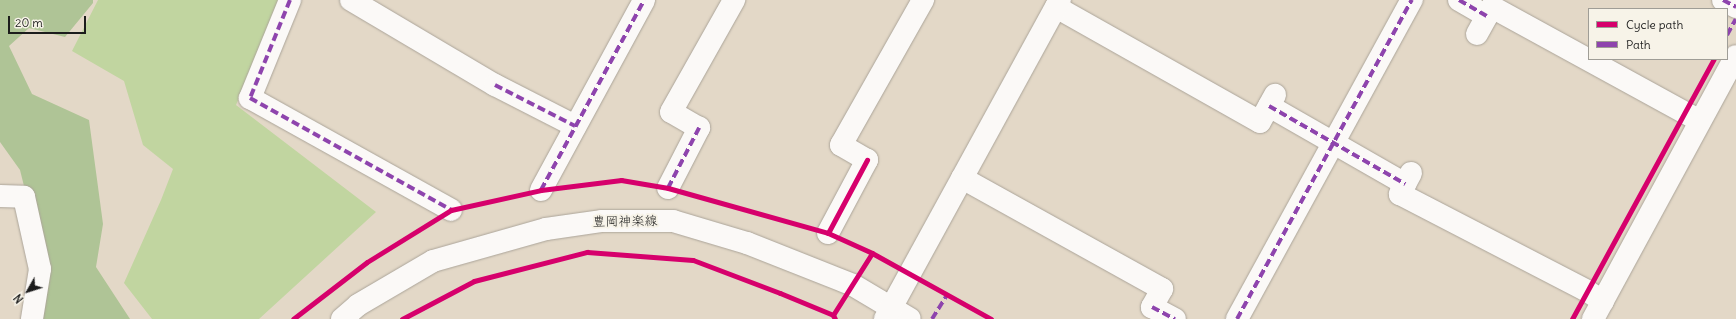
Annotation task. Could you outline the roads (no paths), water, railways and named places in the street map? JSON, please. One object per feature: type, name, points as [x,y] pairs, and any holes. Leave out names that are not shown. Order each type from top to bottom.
[{"type":"street","points":[[290,0],[250,98],[451,210]]},
{"type":"street","points":[[351,0],[495,85],[575,126]]},
{"type":"street","points":[[541,190],[644,0]]},
{"type":"street","points":[[668,188],[699,128],[671,112],[734,0]]},
{"type":"street","points":[[828,233],[867,160],[841,145],[923,0]]},
{"type":"street","points":[[1237,319],[1412,0]]},
{"type":"street","points":[[1459,0],[1482,25],[1492,7],[1588,60]]},
{"type":"street","points":[[1723,0],[1736,7]]},
{"type":"street","points":[[888,313],[1058,3],[1260,122],[1272,100],[1333,144],[1408,179],[1400,194],[1587,291],[1598,310]]},
{"type":"street","points":[[1598,310],[1736,56]]},
{"type":"street","points":[[1589,60],[1700,121]]},
{"type":"street","points":[[962,178],[1162,290],[1152,307],[1175,319]]},
{"type":"street","points":[[0,196],[24,197],[40,269],[32,319]]},
{"type":"street","name":"豊岡神楽線","points":[[342,319],[358,305],[433,261],[546,229],[602,221],[673,221],[748,243],[853,285],[888,313],[910,319]]}]
